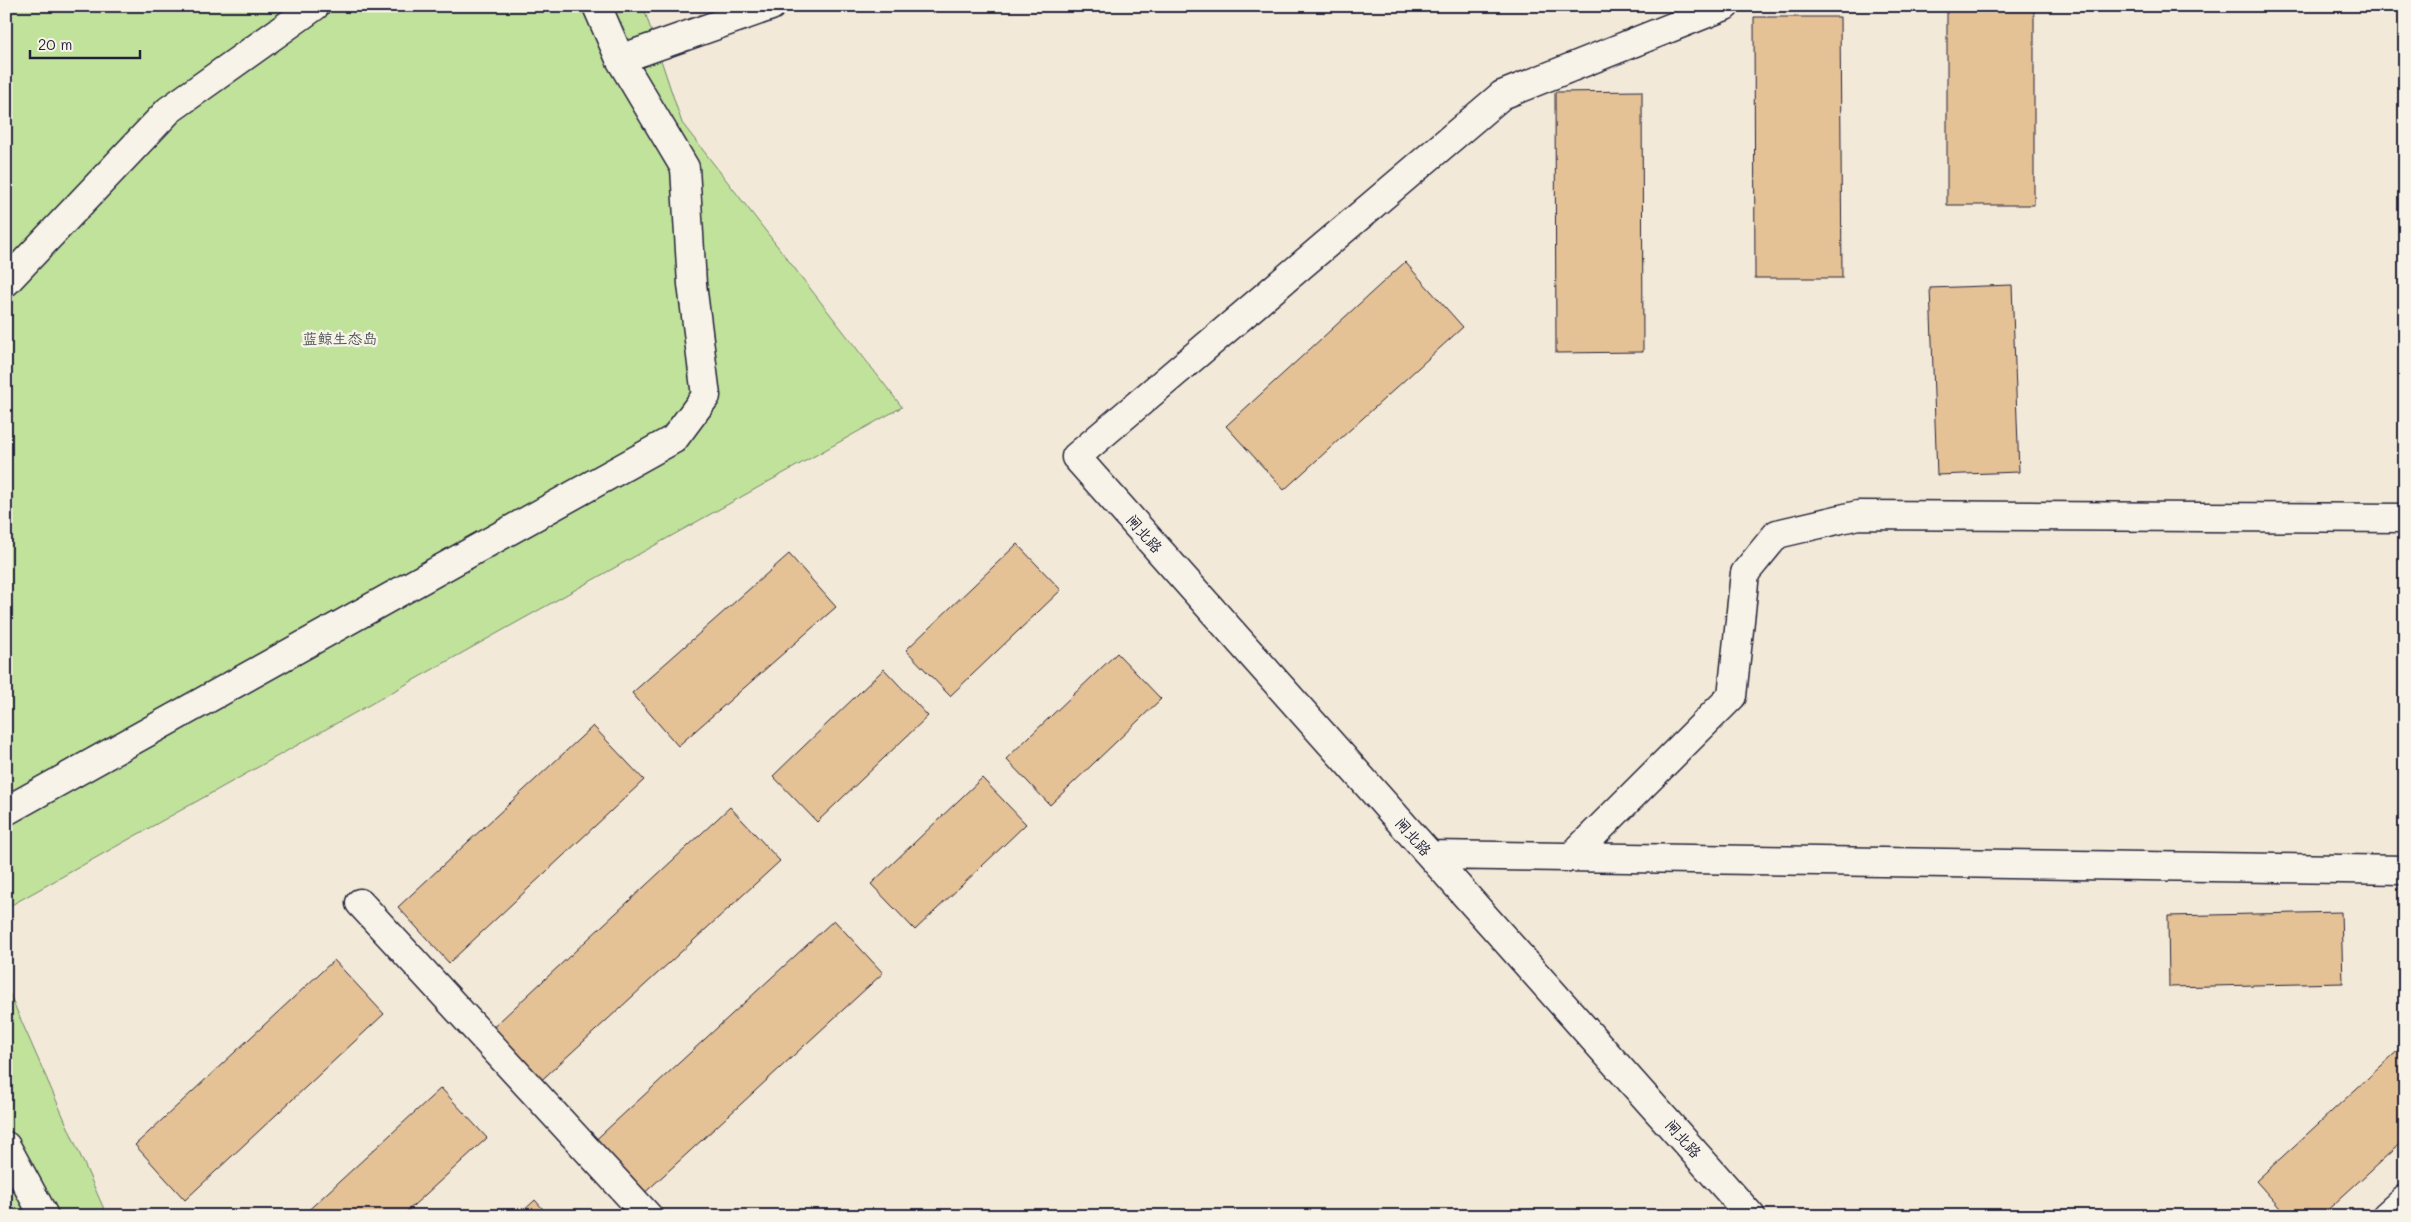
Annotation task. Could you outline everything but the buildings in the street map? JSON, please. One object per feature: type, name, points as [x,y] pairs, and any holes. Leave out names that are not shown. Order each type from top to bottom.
[{"type":"street","points":[[6,282],[169,110],[315,6]]},
{"type":"street","points":[[6,811],[674,439],[706,396],[692,284],[685,168],[620,59],[597,6]]},
{"type":"street","points":[[620,59],[771,6]]},
{"type":"street","name":"闸北路","points":[[1726,6],[1502,95],[1076,457],[1751,1216]]},
{"type":"street","points":[[1571,857],[1732,696],[1746,573],[1777,534],[1858,515],[2405,518]]},
{"type":"street","points":[[1430,855],[2405,870]]},
{"type":"street","points":[[360,903],[648,1216]]},
{"type":"street","points":[[6,1146],[44,1216]]},
{"type":"street","points":[[2386,1216],[2405,1199]]},
{"type":"green space","name":"蓝鲸生态岛","points":[[6,6],[643,6],[682,123],[902,407],[6,908]]},
{"type":"green space","points":[[6,986],[107,1216],[6,1216]]}]
